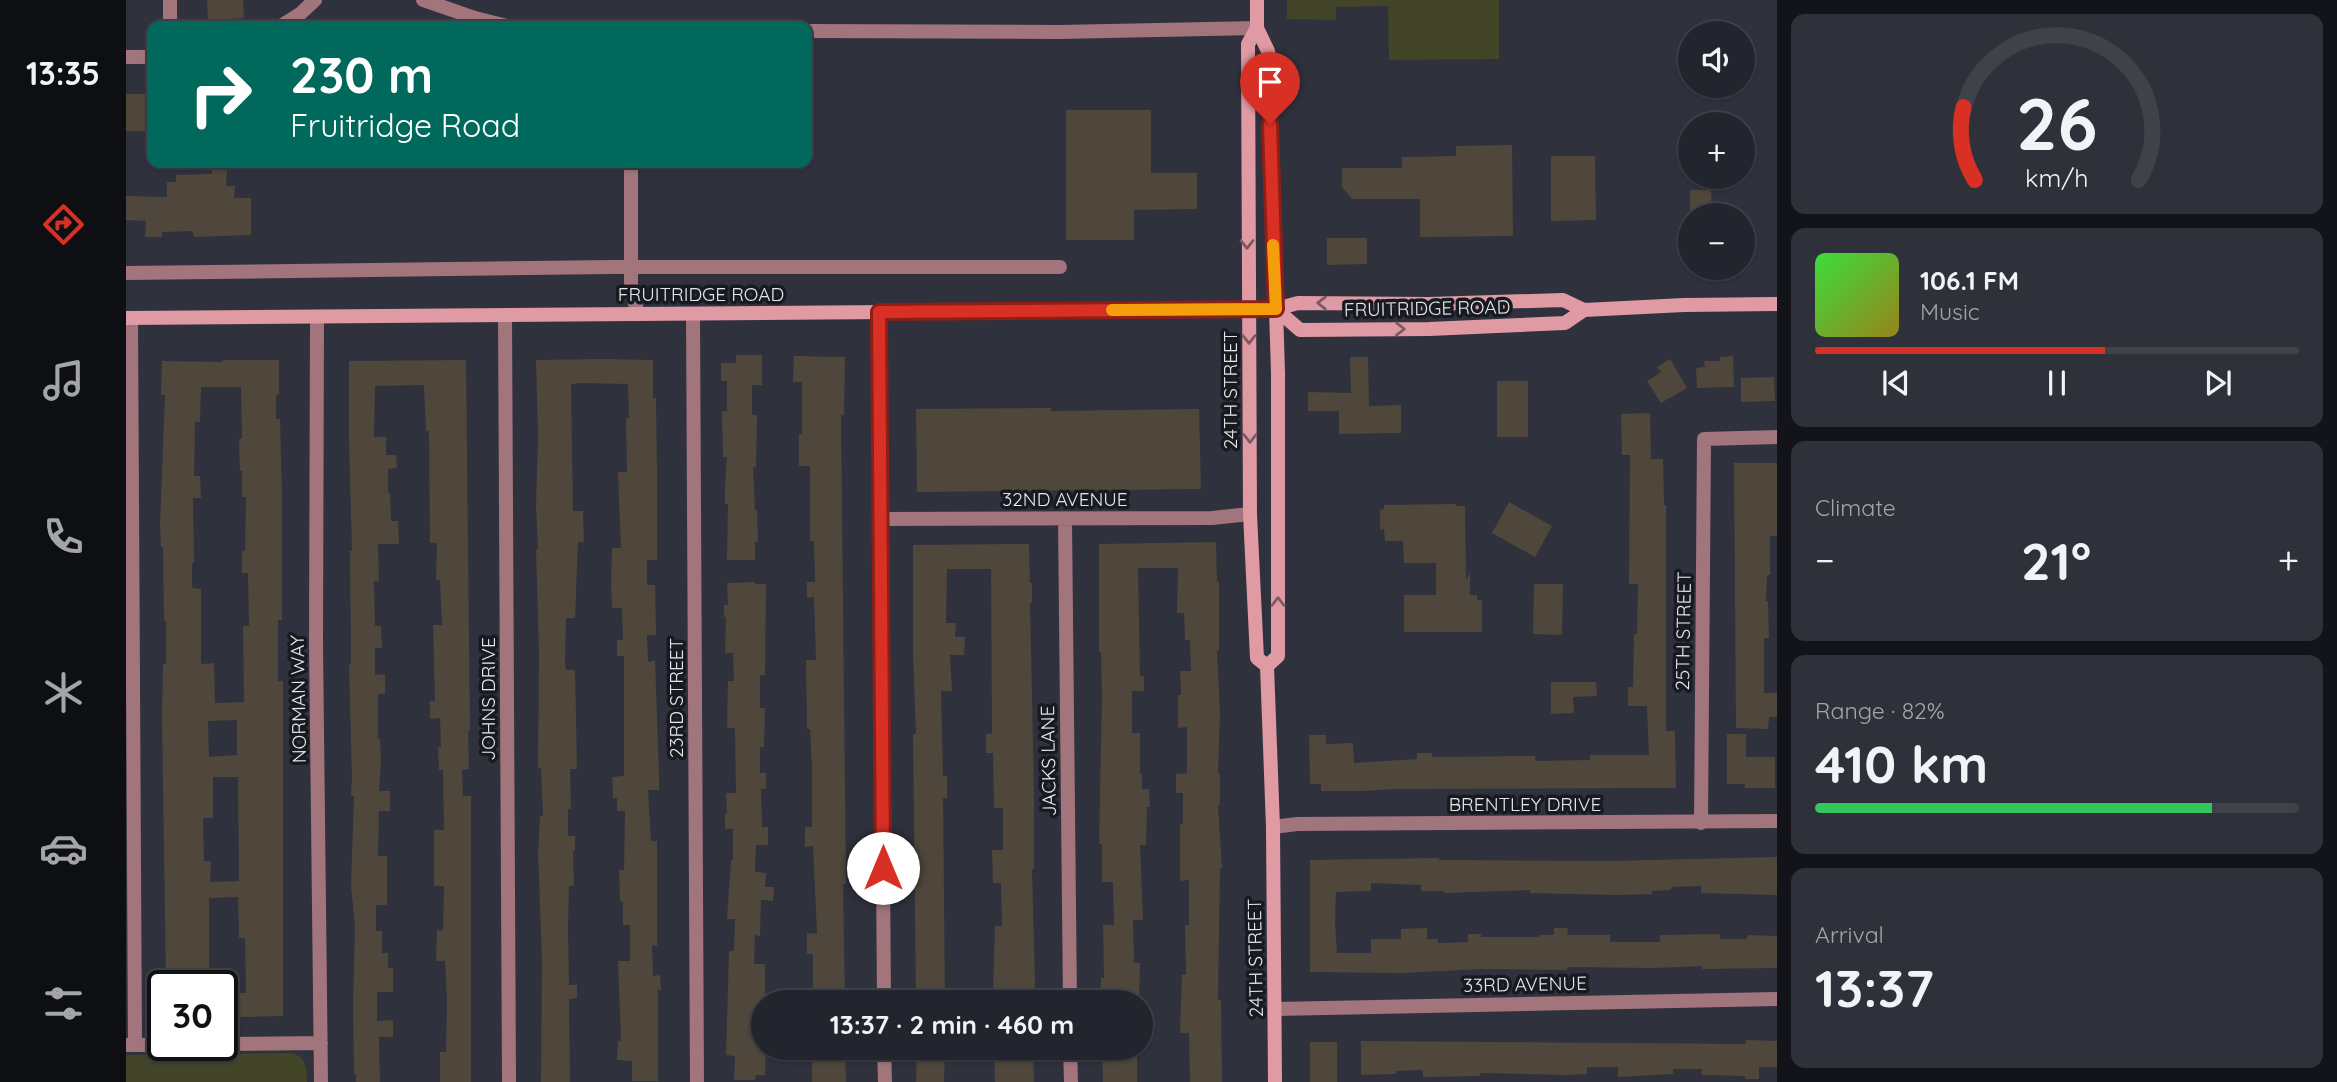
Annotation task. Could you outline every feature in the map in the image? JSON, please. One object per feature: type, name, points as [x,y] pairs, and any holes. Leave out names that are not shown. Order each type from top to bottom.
[{"type":"main road","name":"24TH STREET","points":[[1257,0],[1257,28],[1268,51],[1276,309],[1278,656],[1267,666],[1273,827],[1275,1082]]},
{"type":"main road","name":"24TH STREET","points":[[1257,28],[1248,44],[1250,514],[1256,659],[1267,666]]},
{"type":"main road","name":"FRUITRIDGE ROAD","points":[[128,318],[1276,309],[1298,303],[1429,304],[1563,300],[1584,310],[1777,304]]},
{"type":"main road","name":"FRUITRIDGE ROAD","points":[[1276,309],[1300,330],[1429,329],[1564,323],[1584,310]]},
{"type":"street","points":[[170,0],[170,21]]},
{"type":"street","points":[[288,21],[314,0]]},
{"type":"street","points":[[423,0],[484,21]]},
{"type":"street","points":[[812,31],[1059,32],[1257,28]]},
{"type":"street","points":[[126,57],[147,57]]},
{"type":"street","points":[[631,168],[631,289],[638,314]]},
{"type":"street","points":[[126,273],[631,267],[1060,267]]},
{"type":"street","points":[[879,312],[884,990]]},
{"type":"street","name":"23RD STREET","points":[[693,314],[698,1082]]},
{"type":"street","name":"JOHNS DRIVE","points":[[505,315],[509,1082]]},
{"type":"street","name":"NORMAN WAY","points":[[317,317],[316,643],[321,1082]]},
{"type":"street","points":[[128,318],[131,1045]]},
{"type":"street","name":"25TH STREET","points":[[1701,823],[1704,439],[1777,437]]},
{"type":"street","name":"32ND AVENUE","points":[[881,519],[1065,519],[1250,514]]},
{"type":"street","name":"JACKS LANE","points":[[1065,519],[1070,990]]},
{"type":"street","name":"BRENTLEY DRIVE","points":[[1273,827],[1297,824],[1777,821]]},
{"type":"street","name":"33RD AVENUE","points":[[1275,1009],[1777,999]]},
{"type":"street","points":[[238,1044],[321,1043]]},
{"type":"street","points":[[884,1060],[885,1082]]},
{"type":"street","points":[[1070,1060],[1071,1082]]},
{"type":"green space","points":[[1287,0],[1499,0],[1499,59],[1389,60],[1388,6],[1336,7],[1336,20],[1287,19]]},
{"type":"green space","points":[[292,1053],[305,1064],[307,1082],[126,1082],[126,1055],[147,1055],[147,1061],[238,1061],[238,1054]]},
{"type":"building","points":[[207,0],[243,0],[244,18],[208,20]]},
{"type":"building","points":[[126,94],[147,94],[147,131],[126,131]]},
{"type":"building","points":[[1066,110],[1151,110],[1151,173],[1197,173],[1197,209],[1134,210],[1134,240],[1066,240]]},
{"type":"building","points":[[1512,145],[1513,236],[1420,237],[1420,199],[1352,199],[1342,187],[1342,168],[1402,168],[1402,157],[1456,156],[1456,146]]},
{"type":"building","points":[[1551,156],[1595,156],[1596,220],[1551,221]]},
{"type":"building","points":[[212,169],[227,169],[226,186],[235,186],[234,198],[251,198],[251,235],[194,237],[193,231],[162,232],[162,237],[145,237],[146,221],[126,220],[126,196],[167,197],[167,182],[176,182],[176,175],[212,174]]},
{"type":"building","points":[[1690,190],[1711,190],[1712,203],[1690,203]]},
{"type":"building","points":[[1327,238],[1367,238],[1367,264],[1327,265]]},
{"type":"building","points":[[736,355],[762,355],[762,385],[752,385],[752,415],[757,415],[756,467],[753,467],[758,542],[755,542],[755,560],[727,560],[727,457],[723,457],[722,411],[727,411],[727,381],[721,381],[721,363],[736,363]]},
{"type":"building","points":[[794,356],[845,357],[844,415],[841,415],[845,990],[813,990],[813,954],[807,954],[807,933],[817,934],[813,846],[805,847],[805,827],[812,827],[812,767],[810,729],[807,729],[806,660],[816,660],[814,597],[807,598],[807,582],[815,582],[814,541],[810,541],[810,466],[799,466],[802,382],[793,382]]},
{"type":"building","points":[[1733,356],[1734,387],[1697,388],[1696,368],[1705,367],[1704,361],[1720,361],[1720,357]]},
{"type":"building","points":[[1350,357],[1368,357],[1369,406],[1401,405],[1401,433],[1339,434],[1339,411],[1308,411],[1308,392],[1351,393]]},
{"type":"building","points":[[1670,359],[1687,388],[1661,403],[1647,381],[1661,372],[1657,367]]},
{"type":"building","points":[[279,360],[276,419],[280,419],[282,493],[282,620],[278,620],[278,681],[283,681],[283,1016],[240,1017],[240,993],[246,993],[245,938],[239,938],[238,897],[209,898],[209,970],[166,970],[162,717],[166,621],[160,525],[165,395],[161,395],[162,361]],"holes":[[[201,387],[241,387],[240,471],[242,497],[246,497],[242,573],[248,573],[249,626],[243,626],[244,702],[215,703],[214,663],[201,664],[201,589],[192,588],[193,498],[201,498],[200,476],[194,476],[195,422],[200,422]],[[237,720],[237,755],[209,757],[208,721]],[[213,777],[238,777],[239,881],[210,882],[211,861],[204,861],[203,818],[213,818]]]},
{"type":"building","points":[[466,360],[470,731],[469,769],[462,770],[463,796],[471,796],[471,1082],[440,1082],[440,1052],[446,1052],[447,1000],[445,961],[436,961],[437,930],[443,931],[444,886],[434,886],[434,830],[444,830],[443,770],[439,770],[440,718],[430,719],[430,701],[435,701],[433,625],[442,625],[440,580],[436,580],[437,543],[430,543],[429,431],[426,431],[424,385],[375,386],[374,437],[386,437],[386,455],[396,455],[397,468],[388,469],[388,493],[391,521],[398,521],[399,544],[378,544],[379,581],[374,581],[375,626],[381,626],[382,648],[375,648],[375,675],[385,674],[385,694],[378,694],[381,761],[379,791],[390,791],[390,811],[379,811],[378,856],[387,856],[387,905],[376,905],[376,931],[382,931],[382,953],[388,953],[388,968],[393,968],[393,992],[377,992],[377,1021],[393,1020],[393,1037],[379,1037],[380,1082],[356,1082],[353,1007],[355,925],[351,886],[354,796],[351,796],[349,664],[352,551],[349,361]]},
{"type":"building","points":[[536,360],[653,360],[653,398],[656,398],[657,560],[647,560],[647,585],[655,585],[656,635],[647,635],[648,662],[655,661],[659,776],[659,790],[648,790],[651,841],[657,841],[657,946],[652,945],[653,976],[660,975],[661,990],[658,990],[658,1081],[632,1081],[632,1061],[617,1060],[618,1041],[621,1041],[618,961],[630,961],[630,925],[623,925],[623,901],[620,901],[619,870],[624,870],[625,811],[617,811],[617,798],[613,798],[612,777],[624,776],[624,656],[617,656],[617,640],[623,640],[622,608],[612,608],[611,586],[612,548],[621,548],[618,472],[627,472],[628,384],[583,383],[571,384],[573,511],[583,511],[584,542],[578,542],[575,618],[566,618],[565,663],[566,670],[575,670],[577,769],[570,769],[571,809],[568,809],[568,836],[575,836],[575,851],[574,886],[569,886],[568,928],[569,985],[577,985],[577,998],[569,999],[570,1082],[541,1082],[542,960],[538,853],[540,816],[543,816],[541,768],[538,768]]},
{"type":"building","points":[[1774,377],[1775,401],[1741,402],[1741,378]]},
{"type":"building","points":[[1497,381],[1528,381],[1528,437],[1497,437]]},
{"type":"building","points":[[1051,408],[1051,411],[1199,409],[1201,489],[917,492],[916,409]]},
{"type":"building","points":[[1650,413],[1651,459],[1663,459],[1666,505],[1666,731],[1675,731],[1676,788],[1321,791],[1321,784],[1310,784],[1309,735],[1326,735],[1326,744],[1353,743],[1354,763],[1417,759],[1417,753],[1432,753],[1432,757],[1535,756],[1535,761],[1590,760],[1590,755],[1649,755],[1647,706],[1628,706],[1628,687],[1633,687],[1638,584],[1629,584],[1630,455],[1622,455],[1621,414]]},
{"type":"building","points":[[1734,463],[1777,463],[1777,536],[1770,536],[1770,575],[1767,575],[1766,601],[1769,638],[1764,638],[1764,693],[1777,693],[1777,717],[1769,717],[1768,729],[1736,728]]},
{"type":"building","points":[[1509,502],[1552,526],[1535,557],[1492,533]]},
{"type":"building","points":[[1384,505],[1465,506],[1466,580],[1470,573],[1470,595],[1477,595],[1477,600],[1482,600],[1482,632],[1404,632],[1404,595],[1436,595],[1436,563],[1404,563],[1403,541],[1385,541],[1384,529],[1380,530],[1380,510],[1384,509]]},
{"type":"building","points":[[1216,542],[1219,582],[1218,805],[1222,868],[1218,1000],[1221,1000],[1222,1082],[1190,1082],[1189,1033],[1180,1033],[1182,975],[1186,975],[1185,925],[1189,925],[1189,880],[1180,881],[1183,793],[1176,793],[1176,774],[1187,773],[1187,727],[1178,728],[1178,695],[1181,695],[1180,671],[1191,671],[1190,640],[1185,640],[1184,613],[1177,613],[1178,568],[1138,568],[1140,676],[1144,676],[1144,691],[1132,691],[1132,733],[1140,733],[1142,789],[1149,789],[1150,807],[1147,807],[1146,845],[1140,845],[1143,920],[1133,920],[1134,963],[1140,963],[1139,990],[1100,990],[1101,978],[1104,978],[1103,925],[1114,925],[1113,882],[1102,882],[1102,844],[1099,844],[1102,696],[1099,652],[1099,544]]},
{"type":"building","points":[[1029,544],[1032,583],[1030,603],[1035,990],[993,990],[995,926],[1002,926],[1001,883],[993,883],[992,850],[1003,850],[1003,808],[994,808],[993,753],[986,753],[986,734],[992,734],[991,569],[947,569],[946,623],[956,623],[955,637],[965,637],[964,655],[950,655],[952,691],[941,691],[943,776],[947,776],[947,798],[943,798],[945,990],[916,990],[913,545]]},
{"type":"building","points":[[727,583],[766,584],[765,675],[760,675],[760,708],[765,708],[764,747],[760,747],[760,773],[766,773],[766,789],[761,789],[762,827],[768,827],[768,845],[756,845],[755,872],[766,873],[765,887],[774,887],[773,901],[761,900],[760,936],[755,935],[754,964],[765,964],[765,990],[751,990],[751,1060],[766,1060],[765,1075],[756,1075],[755,1080],[734,1080],[735,1056],[726,1055],[729,951],[734,951],[735,919],[727,919],[733,829],[725,829],[725,814],[726,793],[736,793],[735,728],[727,728],[728,681],[734,681],[733,653],[725,653],[724,605],[728,605]]},
{"type":"building","points":[[1534,584],[1563,584],[1562,635],[1533,634]]},
{"type":"building","points":[[1551,682],[1596,682],[1597,696],[1573,697],[1574,713],[1551,714]]},
{"type":"building","points":[[1727,734],[1746,734],[1746,757],[1775,757],[1775,788],[1745,788],[1745,784],[1727,784]]},
{"type":"building","points":[[1777,857],[1777,895],[1701,893],[1701,886],[1671,887],[1671,890],[1652,891],[1652,894],[1617,895],[1530,893],[1530,890],[1444,893],[1421,891],[1421,885],[1371,883],[1371,891],[1336,892],[1335,922],[1337,953],[1371,953],[1371,939],[1401,939],[1401,929],[1427,928],[1427,939],[1438,939],[1438,943],[1468,942],[1468,934],[1481,934],[1481,937],[1539,937],[1554,935],[1554,928],[1568,928],[1567,935],[1610,935],[1610,942],[1660,942],[1660,935],[1720,934],[1720,939],[1747,939],[1747,935],[1777,936],[1777,968],[1567,967],[1567,970],[1310,972],[1310,860],[1439,858],[1610,861]]},
{"type":"building","points":[[1746,1040],[1777,1041],[1777,1067],[1759,1067],[1759,1079],[1702,1075],[1702,1069],[1673,1069],[1673,1074],[1618,1077],[1618,1067],[1587,1067],[1587,1074],[1567,1075],[1480,1073],[1480,1076],[1423,1077],[1423,1070],[1361,1075],[1361,1041],[1746,1044]]},
{"type":"building","points":[[1310,1042],[1337,1042],[1337,1082],[1310,1082]]},
{"type":"building","points":[[845,1060],[846,1082],[812,1082],[812,1062]]},
{"type":"building","points":[[917,1060],[945,1060],[944,1082],[916,1082]]},
{"type":"building","points":[[994,1060],[1033,1060],[1034,1082],[995,1082]]},
{"type":"building","points":[[1102,1060],[1137,1060],[1137,1082],[1103,1082]]},
{"type":"slow traffic","points":[[1112,310],[1276,309],[1273,245]]},
{"type":"route","points":[[883,868],[879,312],[1276,309],[1270,124]]}]
